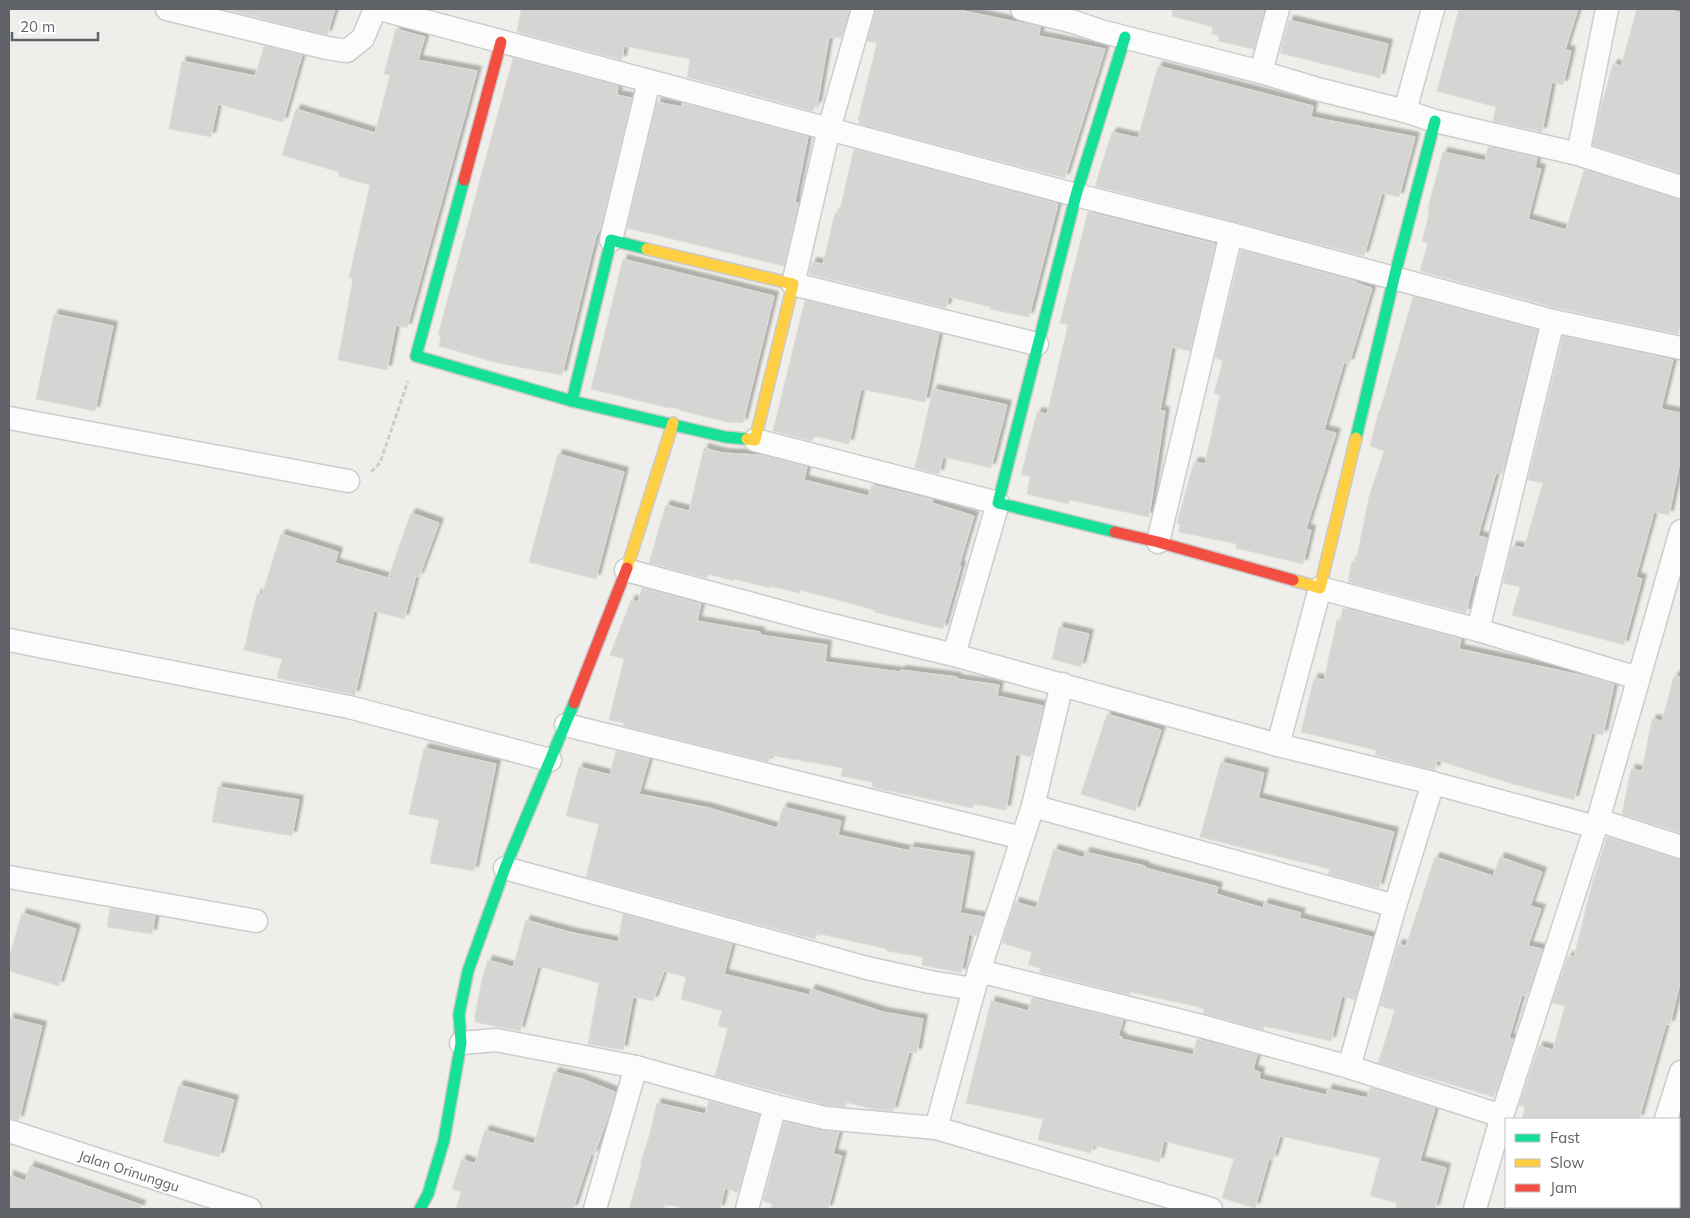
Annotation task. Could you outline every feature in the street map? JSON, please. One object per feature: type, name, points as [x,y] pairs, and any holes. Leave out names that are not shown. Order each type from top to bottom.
[{"type":"street","points":[[167,9],[327,48],[347,51],[363,38],[375,9]]},
{"type":"street","points":[[380,9],[1553,321],[1681,348]]},
{"type":"street","points":[[755,440],[829,129],[863,9]]},
{"type":"street","points":[[1022,9],[1076,15],[1104,32],[1261,72],[1321,90],[1405,111],[1434,121],[1578,154],[1681,187]]},
{"type":"street","points":[[1261,72],[1278,9]]},
{"type":"street","points":[[1405,111],[1433,9]]},
{"type":"street","points":[[1578,154],[1607,9]]},
{"type":"street","points":[[954,654],[998,503],[1076,195],[1125,37]]},
{"type":"street","points":[[501,42],[416,356],[572,400],[725,437],[755,440],[1158,542],[1478,630],[1638,678]]},
{"type":"street","points":[[572,400],[649,81]]},
{"type":"street","points":[[1278,745],[1320,588],[1394,278],[1434,121]]},
{"type":"street","points":[[1158,542],[1231,234]]},
{"type":"street","points":[[611,240],[1037,344]]},
{"type":"street","points":[[1478,630],[1553,321]]},
{"type":"street","points":[[9,418],[348,481]]},
{"type":"street","points":[[420,1209],[428,1194],[444,1140],[461,1043],[460,1014],[468,971],[505,868],[566,725],[626,570],[672,423]]},
{"type":"street","points":[[1475,1209],[1502,1116],[1597,823],[1681,531]]},
{"type":"street","points":[[626,570],[819,622],[954,654],[1278,745],[1597,823],[1681,847]]},
{"type":"street","points":[[9,640],[349,708],[550,760]]},
{"type":"street","points":[[936,1128],[977,980],[1033,806],[1062,684]]},
{"type":"street","points":[[566,725],[1022,838]]},
{"type":"street","points":[[1349,1067],[1394,906],[1433,783]]},
{"type":"street","points":[[1033,806],[1394,906]]},
{"type":"street","points":[[505,868],[867,968],[930,982],[977,980],[1191,1024],[1349,1067],[1502,1116]]},
{"type":"street","points":[[9,876],[256,921]]},
{"type":"street","points":[[461,1043],[496,1040],[636,1067],[825,1118],[936,1128],[1211,1209]]},
{"type":"street","points":[[595,1209],[636,1067]]},
{"type":"street","points":[[1666,1118],[1681,1072]]},
{"type":"street","points":[[747,1209],[775,1106]]},
{"type":"street","name":"Jalan Orinunggu","points":[[9,1131],[250,1209]]},
{"type":"path","points":[[348,481],[367,476],[380,463],[416,356]]},
{"type":"building","points":[[228,9],[335,9],[327,35]]},
{"type":"building","points":[[521,9],[849,9],[841,38],[829,37],[817,106],[814,106],[813,111],[687,77],[690,59],[624,46],[622,60],[517,32]]},
{"type":"building","points":[[876,9],[954,9],[1040,27],[1039,36],[1105,49],[1065,178],[859,124],[860,121],[858,120],[877,43],[867,41]]},
{"type":"building","points":[[1173,9],[1264,9],[1254,49],[1218,41],[1219,36],[1212,34],[1213,27],[1172,16]]},
{"type":"building","points":[[1459,9],[1578,9],[1565,50],[1571,51],[1563,85],[1552,82],[1542,132],[1493,121],[1496,107],[1437,91]]},
{"type":"building","points":[[1637,9],[1667,9],[1681,13],[1681,173],[1593,145],[1600,110],[1613,64],[1621,66]]},
{"type":"building","points":[[1289,20],[1388,44],[1380,78],[1280,53]]},
{"type":"building","points":[[396,29],[425,37],[418,60],[477,71],[407,328],[396,325],[387,370],[338,360],[353,279],[349,278],[370,185],[338,176],[339,172],[282,155],[296,109],[375,133],[390,75],[384,74]]},
{"type":"building","points":[[264,46],[302,55],[283,122],[218,104],[211,137],[169,129],[182,61],[255,76]]},
{"type":"building","points":[[513,58],[618,86],[617,95],[632,98],[562,375],[498,363],[439,346],[441,335],[438,335]]},
{"type":"building","points":[[1158,66],[1313,106],[1311,117],[1415,137],[1399,197],[1382,193],[1364,256],[1095,186],[1112,132],[1138,138]]},
{"type":"building","points":[[657,102],[682,107],[682,103],[808,137],[795,202],[798,203],[784,266],[627,228]]},
{"type":"building","points":[[1488,147],[1537,158],[1535,168],[1541,169],[1528,219],[1566,230],[1584,170],[1681,200],[1681,322],[1678,334],[1556,308],[1420,271],[1428,243],[1422,241],[1429,214],[1429,204],[1443,152],[1485,161]]},
{"type":"building","points":[[854,149],[1058,204],[1029,317],[990,309],[991,307],[949,297],[946,308],[809,274],[812,262],[823,264],[835,213],[839,214]]},
{"type":"building","points":[[1088,212],[1215,244],[1190,351],[1172,347],[1160,411],[1165,411],[1149,517],[1069,500],[1068,504],[1027,494],[1030,476],[1021,475],[1037,412],[1047,414],[1068,325],[1060,323]]},
{"type":"building","points":[[1241,250],[1357,282],[1372,288],[1349,364],[1344,362],[1324,430],[1336,433],[1306,529],[1311,530],[1303,564],[1236,548],[1237,544],[1179,532],[1180,524],[1177,523],[1194,462],[1205,464],[1220,395],[1214,393],[1223,361],[1215,358]]},
{"type":"building","points":[[623,259],[774,296],[743,423],[728,422],[682,411],[677,408],[669,408],[591,389]]},
{"type":"building","points":[[1413,297],[1537,330],[1502,474],[1496,473],[1478,536],[1487,538],[1478,575],[1475,575],[1466,613],[1348,582],[1352,561],[1356,562],[1369,497],[1384,451],[1370,446]]},
{"type":"building","points":[[805,300],[939,333],[925,402],[861,389],[849,444],[814,436],[812,441],[773,431]]},
{"type":"building","points":[[54,314],[113,326],[95,411],[36,399]]},
{"type":"building","points":[[1563,336],[1673,360],[1661,409],[1681,413],[1681,456],[1669,515],[1654,512],[1636,577],[1642,579],[1624,645],[1512,615],[1520,587],[1503,583],[1512,546],[1524,548],[1543,483],[1528,480]]},
{"type":"building","points":[[933,389],[1007,405],[991,468],[943,457],[939,474],[915,468]]},
{"type":"building","points":[[704,448],[723,453],[760,455],[807,467],[804,480],[868,496],[872,485],[933,500],[932,503],[974,516],[943,629],[874,612],[875,610],[800,590],[799,593],[771,586],[770,588],[708,574],[707,578],[649,563],[666,505],[689,511]]},
{"type":"building","points":[[558,454],[624,472],[596,579],[529,562]]},
{"type":"building","points":[[411,513],[439,523],[419,577],[416,576],[404,619],[374,611],[355,695],[277,678],[282,659],[244,650],[257,594],[262,595],[281,534],[338,552],[335,563],[388,578]]},
{"type":"building","points":[[642,588],[701,604],[697,621],[760,632],[760,635],[827,645],[825,662],[957,677],[957,679],[999,685],[997,696],[1043,706],[1031,757],[1016,754],[1006,810],[974,804],[973,808],[884,790],[872,787],[873,782],[841,776],[843,768],[770,755],[768,762],[623,726],[624,723],[609,720],[624,659],[610,655],[631,600],[638,602]]},
{"type":"building","points":[[1343,608],[1461,639],[1459,649],[1614,684],[1603,735],[1592,733],[1574,800],[1506,782],[1437,760],[1435,770],[1375,755],[1376,750],[1301,732],[1314,678],[1324,680],[1337,620],[1340,621]]},
{"type":"building","points":[[1059,627],[1089,634],[1081,667],[1052,659]]},
{"type":"building","points":[[1674,676],[1681,677],[1681,833],[1622,814],[1631,769],[1642,771],[1652,719],[1662,721]]},
{"type":"building","points":[[1107,714],[1161,730],[1135,811],[1081,794]]},
{"type":"building","points":[[424,748],[496,764],[474,871],[430,863],[439,820],[409,814]]},
{"type":"building","points":[[616,751],[649,759],[639,794],[709,808],[777,828],[783,807],[841,821],[838,835],[910,851],[910,847],[970,856],[960,913],[983,917],[977,936],[969,934],[961,973],[922,965],[923,957],[887,951],[887,949],[816,933],[815,939],[798,935],[586,877],[599,824],[566,816],[579,767],[610,775]]},
{"type":"building","points":[[1221,762],[1264,773],[1258,798],[1394,832],[1379,888],[1328,874],[1330,869],[1200,837]]},
{"type":"building","points":[[218,787],[299,800],[292,836],[212,822]]},
{"type":"building","points":[[1607,837],[1681,860],[1681,978],[1670,1025],[1666,1024],[1639,1118],[1522,1118],[1525,1107],[1519,1105],[1539,1046],[1553,1050],[1565,1006],[1552,1003],[1568,956],[1574,957],[1592,884]]},
{"type":"building","points":[[1054,849],[1084,858],[1085,852],[1145,866],[1145,868],[1218,887],[1216,894],[1263,908],[1264,903],[1301,913],[1299,918],[1372,937],[1355,1000],[1342,996],[1331,1041],[1264,1026],[1263,1030],[1203,1013],[1204,1009],[1194,1006],[1130,992],[1130,995],[1039,972],[1041,968],[1028,965],[1032,952],[1002,943],[1015,902],[1036,908]]},
{"type":"building","points":[[1435,857],[1493,876],[1500,857],[1542,872],[1530,906],[1541,909],[1528,946],[1542,949],[1527,996],[1522,995],[1509,1038],[1513,1039],[1494,1097],[1378,1063],[1395,1010],[1380,1006],[1398,944],[1406,946]]},
{"type":"building","points":[[110,908],[155,916],[152,934],[107,927]]},
{"type":"building","points":[[22,913],[76,929],[59,986],[9,971],[9,958]]},
{"type":"building","points":[[623,914],[732,944],[724,974],[809,995],[811,989],[883,1012],[923,1019],[917,1053],[909,1052],[893,1111],[872,1109],[846,1102],[845,1107],[827,1105],[715,1076],[728,1028],[718,1026],[722,1011],[681,999],[686,977],[664,971],[653,1001],[633,997],[623,1050],[588,1044],[599,983],[538,966],[520,1031],[475,1022],[483,975],[488,960],[513,967],[526,920],[569,932],[618,942]]},
{"type":"building","points":[[1032,998],[1123,1020],[1118,1036],[1122,1037],[1121,1039],[1193,1055],[1197,1039],[1257,1055],[1253,1070],[1260,1072],[1259,1079],[1326,1095],[1328,1089],[1367,1098],[1370,1088],[1435,1108],[1420,1161],[1446,1168],[1435,1209],[1395,1209],[1397,1203],[1370,1196],[1380,1158],[1280,1136],[1273,1160],[1269,1159],[1255,1208],[1222,1198],[1234,1159],[1164,1141],[1159,1162],[1093,1145],[1091,1153],[1038,1140],[1043,1119],[966,1103],[991,1001],[1028,1011]]},
{"type":"building","points":[[9,1018],[42,1026],[19,1120],[9,1118]]},
{"type":"building","points":[[554,1072],[582,1079],[615,1092],[606,1122],[594,1155],[591,1154],[573,1209],[456,1209],[461,1192],[452,1189],[462,1159],[475,1164],[485,1130],[534,1144]]},
{"type":"building","points":[[179,1085],[234,1100],[219,1157],[163,1142]]},
{"type":"building","points":[[709,1101],[759,1115],[738,1193],[725,1188],[720,1209],[687,1209],[665,1204],[664,1209],[629,1209],[657,1103],[705,1114]]},
{"type":"building","points":[[784,1122],[822,1131],[839,1132],[833,1154],[842,1156],[828,1209],[771,1209],[772,1204],[763,1201]]},
{"type":"building","points":[[30,1166],[141,1205],[140,1209],[9,1209],[9,1175],[25,1181]]},
{"type":"traffic: fast","points":[[1115,532],[998,503],[1076,195],[1125,37]]},
{"type":"traffic: fast","points":[[1356,438],[1394,278],[1435,121]]},
{"type":"traffic: fast","points":[[464,180],[416,356],[572,401],[725,437],[747,439]]},
{"type":"traffic: fast","points":[[572,401],[611,240],[647,249]]},
{"type":"traffic: fast","points":[[420,1209],[428,1194],[444,1140],[461,1043],[459,1014],[468,971],[505,868],[574,703]]},
{"type":"traffic: slow","points":[[647,249],[793,284],[755,440],[747,439]]},
{"type":"traffic: slow","points":[[627,568],[673,423]]},
{"type":"traffic: slow","points":[[1293,580],[1320,588],[1356,438]]},
{"type":"traffic: jam","points":[[464,180],[501,42]]},
{"type":"traffic: jam","points":[[1115,532],[1158,542],[1293,580]]},
{"type":"traffic: jam","points":[[574,703],[627,568]]}]
